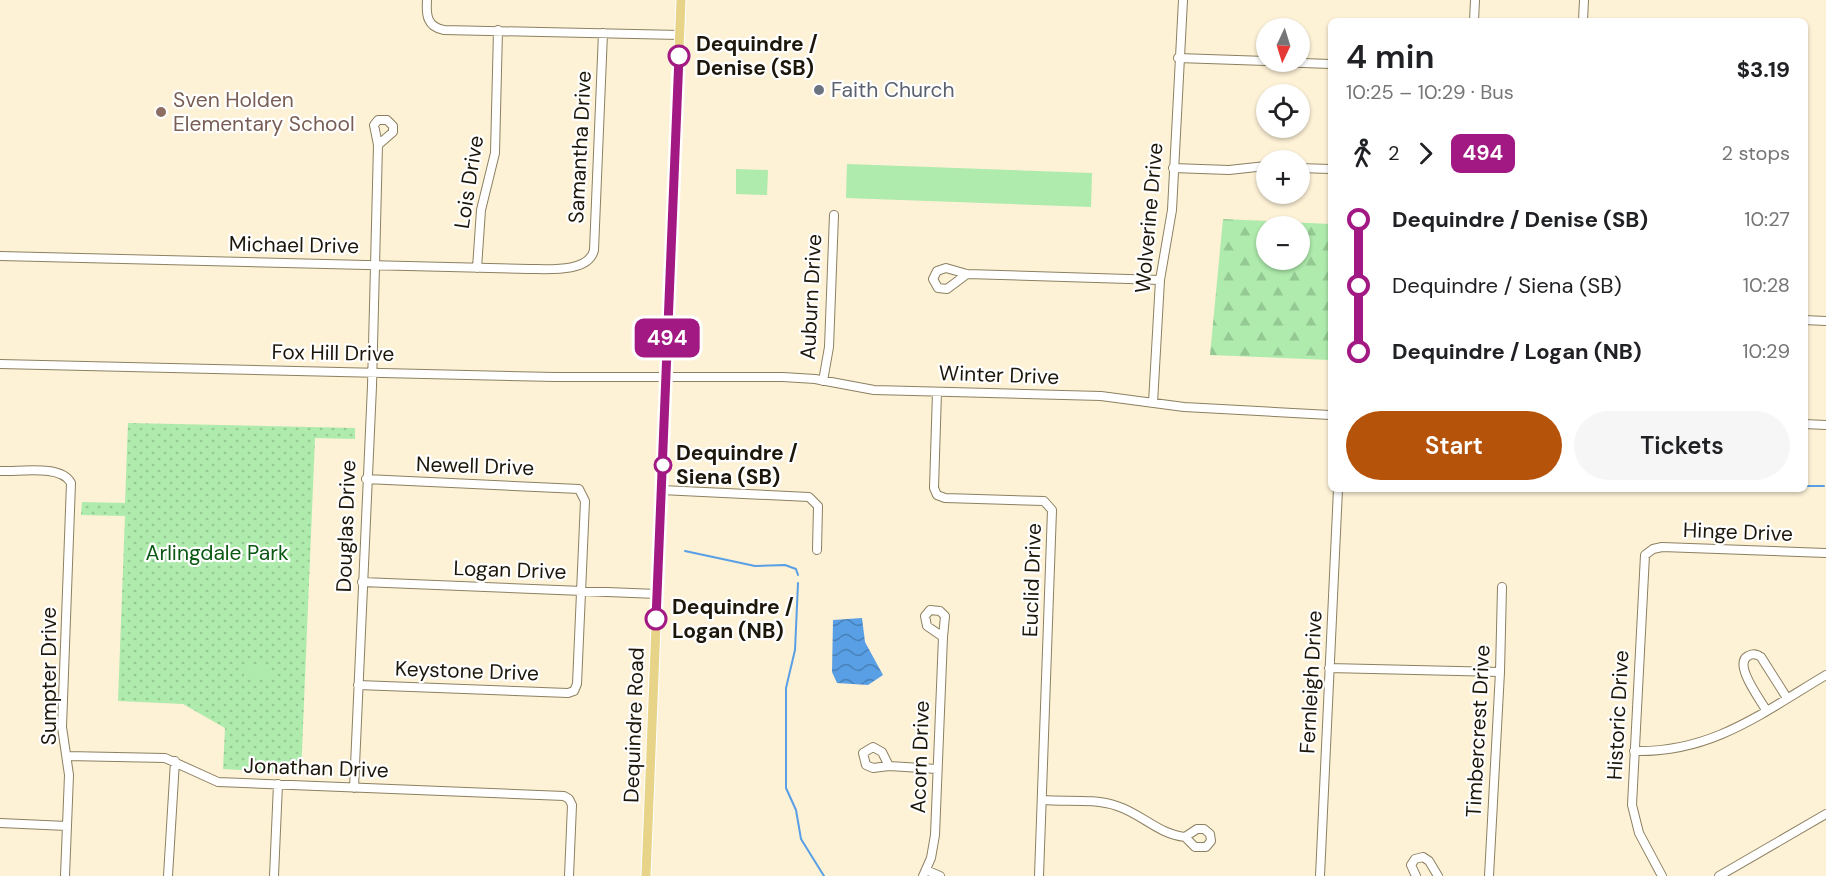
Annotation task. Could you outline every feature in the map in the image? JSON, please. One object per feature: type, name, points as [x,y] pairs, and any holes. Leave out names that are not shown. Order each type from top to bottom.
[{"type":"main road","name":"Dequindre Road","points":[[646,876],[681,0]]},
{"type":"street","points":[[427,0],[430,24],[444,30],[680,35]]},
{"type":"street","name":"Wolverine Drive","points":[[1153,403],[1160,280],[1172,218],[1178,58],[1183,0]]},
{"type":"street","points":[[1474,18],[1475,0]]},
{"type":"street","points":[[1583,18],[1584,0]]},
{"type":"street","name":"Lois Drive","points":[[477,268],[481,210],[495,153],[498,30]]},
{"type":"street","name":"Samantha Drive","points":[[587,262],[594,250],[603,33]]},
{"type":"street","points":[[1178,58],[1256,61]]},
{"type":"street","points":[[1310,63],[1328,64]]},
{"type":"street","name":"Douglas Drive","points":[[354,788],[372,372],[378,145]]},
{"type":"street","points":[[1173,168],[1229,170],[1256,167]]},
{"type":"street","points":[[1310,168],[1328,169]]},
{"type":"street","name":"Auburn Drive","points":[[824,381],[829,347],[834,215]]},
{"type":"street","name":"Michael Drive","points":[[0,256],[549,269],[587,262]]},
{"type":"street","points":[[966,274],[1160,280]]},
{"type":"street","points":[[1808,320],[1826,321]]},
{"type":"street","name":"Fox Hill Drive","points":[[0,364],[555,377],[666,376]]},
{"type":"street","name":"Winter Drive","points":[[666,376],[783,376],[865,389],[1101,396],[1193,408],[1328,415]]},
{"type":"street","name":"Euclid Drive","points":[[937,392],[934,488],[937,495],[945,498],[1044,501],[1052,510],[1039,876]]},
{"type":"street","points":[[1808,424],[1826,425]]},
{"type":"street","name":"Sumpter Drive","points":[[0,471],[58,472],[68,477],[72,490],[63,720],[69,775],[65,876]]},
{"type":"street","name":"Newell Drive","points":[[366,479],[577,488],[582,491],[585,501],[581,591]]},
{"type":"street","points":[[662,490],[809,497],[816,502],[819,509],[817,550]]},
{"type":"street","name":"Fernleigh Drive","points":[[1320,876],[1338,492]]},
{"type":"street","name":"Hinge Drive","points":[[1649,551],[1662,547],[1826,553]]},
{"type":"street","name":"Historic Drive","points":[[1649,551],[1642,566],[1632,797],[1635,820],[1642,840],[1662,876]]},
{"type":"street","name":"Logan Drive","points":[[362,582],[657,594]]},
{"type":"street","name":"Timbercrest Drive","points":[[1489,876],[1500,672],[1502,587]]},
{"type":"street","name":"Keystone Drive","points":[[358,685],[561,693],[574,691],[577,684],[581,591]]},
{"type":"street","name":"Acorn Drive","points":[[925,873],[933,846],[943,637]]},
{"type":"street","points":[[1766,710],[1743,668],[1744,660],[1748,656],[1758,655],[1764,659],[1787,698]]},
{"type":"street","points":[[1329,668],[1500,672]]},
{"type":"street","points":[[1634,751],[1667,751],[1704,743],[1826,675]]},
{"type":"street","name":"Jonathan Drive","points":[[67,756],[175,761],[211,780],[564,796],[569,799],[572,811],[569,876]]},
{"type":"street","points":[[168,876],[175,761]]},
{"type":"street","points":[[889,766],[938,769]]},
{"type":"street","points":[[274,876],[278,784]]},
{"type":"street","points":[[1043,800],[1110,804],[1128,810],[1167,833],[1185,837]]},
{"type":"street","points":[[1719,876],[1826,814]]},
{"type":"street","points":[[0,824],[67,826]]},
{"type":"street","points":[[1416,876],[1411,865],[1415,859],[1423,857],[1429,861],[1438,876]]},
{"type":"street","points":[[925,873],[940,876]]},
{"type":"green space","points":[[847,164],[1092,173],[1091,207],[846,198]]},
{"type":"green space","points":[[736,169],[768,170],[767,195],[736,194]]},
{"type":"green space","points":[[1223,219],[1256,221],[1256,270],[1310,270],[1310,223],[1328,224],[1328,360],[1210,355]]},
{"type":"green space","name":"Arlingdale Park","points":[[128,423],[355,428],[355,439],[315,438],[301,774],[223,769],[225,728],[183,704],[118,701],[125,516],[81,515],[82,502],[125,503]]},
{"type":"green space","points":[[245,664],[270,665],[269,680],[244,679]]},
{"type":"water","points":[[862,618],[865,642],[883,675],[868,685],[837,683],[832,672],[833,620]]},
{"type":"waterway","points":[[1808,486],[1824,486]]},
{"type":"waterway","points":[[685,551],[755,566],[785,565],[796,569],[798,575]]},
{"type":"waterway","points":[[798,583],[795,650],[786,688],[786,788],[796,810],[801,839],[824,876]]},
{"type":"bus line","name":"494","points":[[656,619],[679,56]]},
{"type":"place","name":"Dequindre / Denise (SB)","points":[[679,56]]},
{"type":"place","name":"Faith Church","points":[[819,90]]},
{"type":"place","name":"Sven Holden Elementary School","points":[[161,112]]},
{"type":"place","name":"Dequindre / Siena (SB)","points":[[663,465]]},
{"type":"place","name":"Dequindre / Logan (NB)","points":[[656,619]]}]
